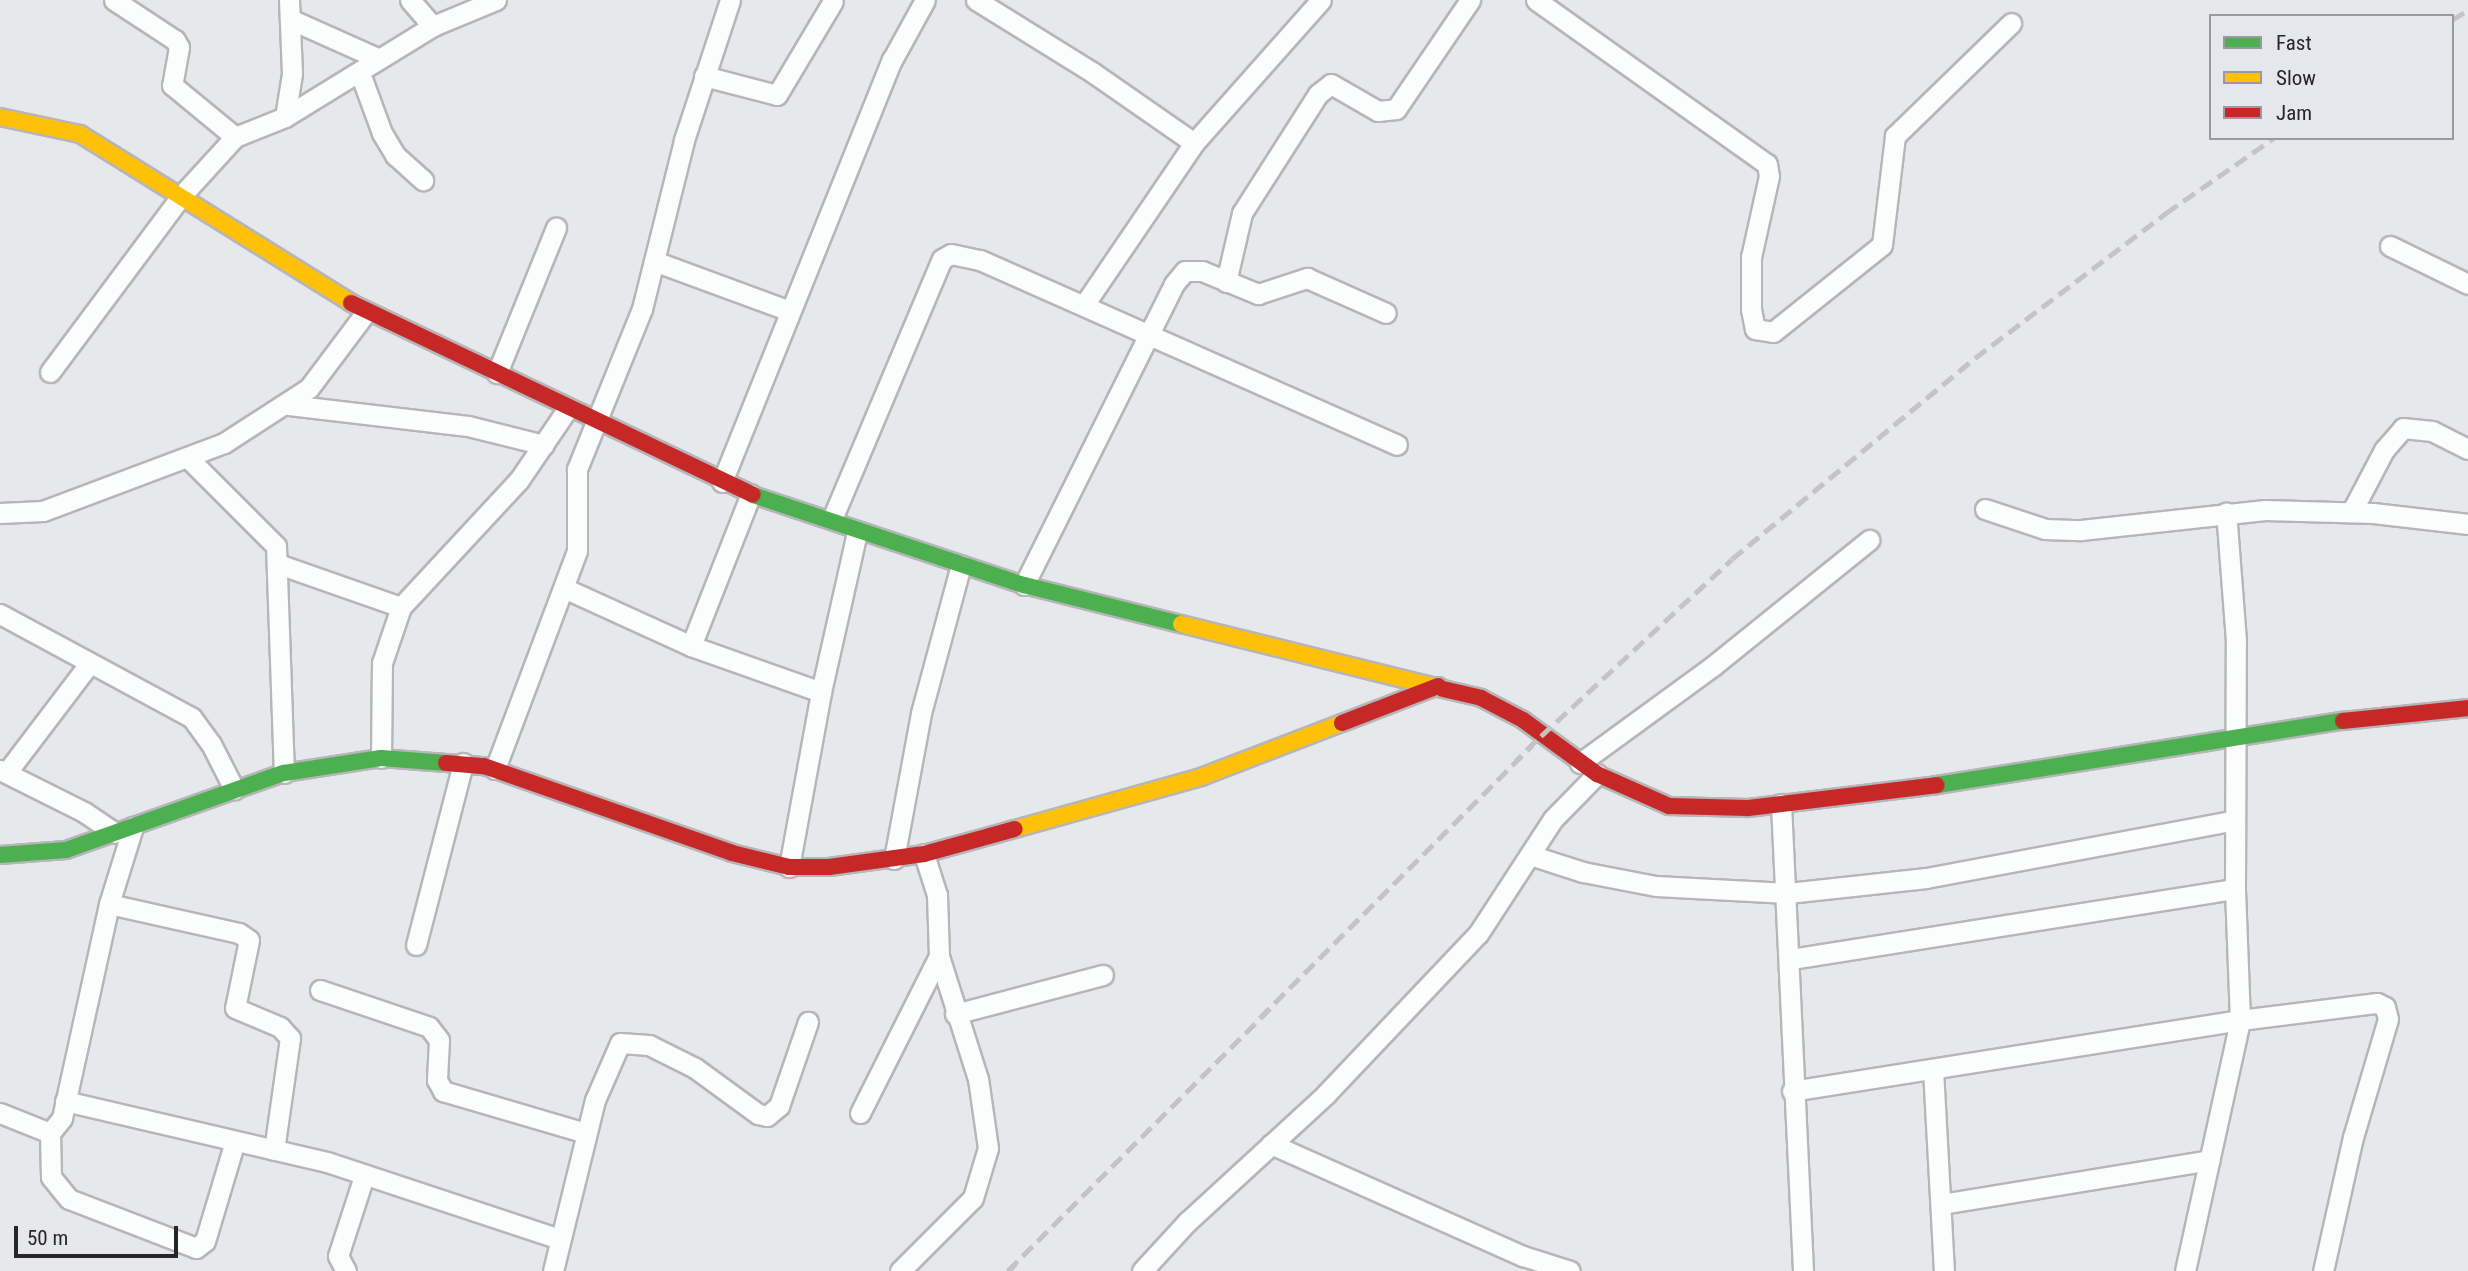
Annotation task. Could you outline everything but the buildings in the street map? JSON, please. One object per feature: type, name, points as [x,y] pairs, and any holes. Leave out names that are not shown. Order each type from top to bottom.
[{"type":"street","points":[[114,0],[176,40],[178,47],[172,85],[235,138]]},
{"type":"street","points":[[285,117],[292,74],[292,20],[289,0]]},
{"type":"street","points":[[410,0],[433,26]]},
{"type":"street","points":[[50,372],[182,195],[235,138],[285,117],[433,26],[496,0]]},
{"type":"street","points":[[495,769],[577,551],[574,481],[594,420],[628,350],[704,76],[730,0]]},
{"type":"street","points":[[722,482],[892,60],[925,0]]},
{"type":"street","points":[[976,0],[1092,72],[1194,144]]},
{"type":"street","points":[[1084,305],[1194,144],[1321,0]]},
{"type":"street","points":[[1226,282],[1242,213],[1318,94],[1331,84],[1378,111],[1396,109],[1470,0]]},
{"type":"street","points":[[1536,0],[1767,164],[1766,195],[1751,257],[1752,323],[1766,332],[1882,245],[1895,136],[2011,23]]},
{"type":"street","points":[[704,76],[777,95],[832,1]]},
{"type":"street","points":[[292,20],[379,59]]},
{"type":"street","points":[[360,73],[382,133],[395,155],[423,180]]},
{"type":"street","points":[[0,117],[80,134],[182,195],[366,312],[751,494],[832,519],[857,532],[1024,585],[1438,686],[1506,709],[1597,775],[1669,806],[1704,810],[1926,787],[2235,737],[2468,708]]},
{"type":"street","points":[[497,373],[556,228]]},
{"type":"street","points":[[2390,246],[2468,284]]},
{"type":"street","points":[[832,519],[942,259],[962,254],[1084,305],[1149,338],[1397,445]]},
{"type":"street","points":[[654,261],[790,311]]},
{"type":"street","points":[[1024,585],[1174,284],[1185,271],[1202,271],[1258,294],[1307,278],[1386,313]]},
{"type":"street","points":[[0,513],[43,511],[188,458],[289,405],[335,357],[366,312]]},
{"type":"street","points":[[289,405],[477,427],[544,445]]},
{"type":"street","points":[[381,758],[382,663],[401,607],[478,529],[544,445],[568,408]]},
{"type":"street","points":[[2352,511],[2384,450],[2403,428],[2432,431],[2468,449]]},
{"type":"street","points":[[188,458],[274,541],[281,565],[284,774]]},
{"type":"street","points":[[691,646],[751,494]]},
{"type":"street","points":[[1985,509],[2045,529],[2117,529],[2226,512],[2352,511],[2468,524]]},
{"type":"street","points":[[2185,1271],[2240,1020],[2235,889],[2236,641],[2226,512]]},
{"type":"street","points":[[789,867],[821,692],[857,532]]},
{"type":"street","points":[[1580,763],[1713,666],[1869,540]]},
{"type":"street","points":[[281,565],[401,607]]},
{"type":"street","points":[[894,859],[920,713],[961,565]]},
{"type":"street","points":[[564,588],[691,646],[821,692]]},
{"type":"street","points":[[0,614],[192,718],[211,744],[234,789]]},
{"type":"street","points":[[89,664],[3,771],[124,830]]},
{"type":"street","points":[[0,855],[66,850],[234,789],[284,774],[381,758],[463,762],[495,769],[732,853],[789,867],[894,859],[924,854],[1201,777],[1438,686]]},
{"type":"street","points":[[416,945],[463,762]]},
{"type":"street","points":[[1142,1271],[1478,934],[1553,818],[1597,775]]},
{"type":"street","points":[[1781,804],[1791,959],[1792,1091],[1802,1271]]},
{"type":"street","points":[[1530,855],[1583,872],[1656,886],[1788,893],[1926,878],[2235,820]]},
{"type":"street","points":[[124,830],[62,1118],[50,1133],[51,1177],[69,1199],[196,1248],[205,1241],[235,1141]]},
{"type":"street","points":[[900,1271],[973,1198],[985,1169],[988,1148],[984,1099],[955,1014],[939,956],[937,895],[924,854]]},
{"type":"street","points":[[1791,959],[2235,889]]},
{"type":"street","points":[[109,904],[239,933],[249,940],[235,1008],[280,1027],[290,1038],[274,1150]]},
{"type":"street","points":[[860,1113],[939,956]]},
{"type":"street","points":[[955,1014],[1103,975]]},
{"type":"street","points":[[320,990],[429,1027],[439,1040],[437,1080],[443,1091],[586,1133]]},
{"type":"street","points":[[1792,1091],[2363,1002],[2385,1007],[2385,1034],[2353,1137],[2323,1271]]},
{"type":"street","points":[[553,1271],[586,1133],[603,1076],[620,1043],[627,1040],[649,1045],[695,1068],[758,1114],[774,1115],[808,1022]]},
{"type":"street","points":[[1933,1069],[1944,1271]]},
{"type":"street","points":[[65,1101],[274,1150],[560,1239]]},
{"type":"street","points":[[0,1114],[50,1133]]},
{"type":"street","points":[[1271,1144],[1519,1263],[1570,1271]]},
{"type":"street","points":[[1941,1204],[2209,1160]]},
{"type":"street","points":[[346,1271],[338,1256],[364,1176]]},
{"type":"railway","points":[[2454,19],[2468,10]]},
{"type":"railway","points":[[1008,1271],[1541,736],[1732,559],[1975,358],[2166,213],[2271,140]]},
{"type":"traffic: fast","points":[[753,495],[1024,585],[1181,624]]},
{"type":"traffic: fast","points":[[1937,785],[2343,721]]},
{"type":"traffic: fast","points":[[0,855],[66,850],[284,773],[381,758],[446,763]]},
{"type":"traffic: slow","points":[[0,117],[80,134],[351,303]]},
{"type":"traffic: slow","points":[[1181,624],[1443,689]]},
{"type":"traffic: slow","points":[[1015,829],[1201,777],[1342,723]]},
{"type":"traffic: jam","points":[[351,303],[753,495]]},
{"type":"traffic: jam","points":[[1342,723],[1438,686]]},
{"type":"traffic: jam","points":[[1443,689],[1481,698],[1523,720],[1597,774],[1669,806],[1748,808],[1937,785]]},
{"type":"traffic: jam","points":[[2343,721],[2468,708]]},
{"type":"traffic: jam","points":[[446,763],[484,766],[732,853],[789,867],[829,867],[924,854],[1015,829]]}]
